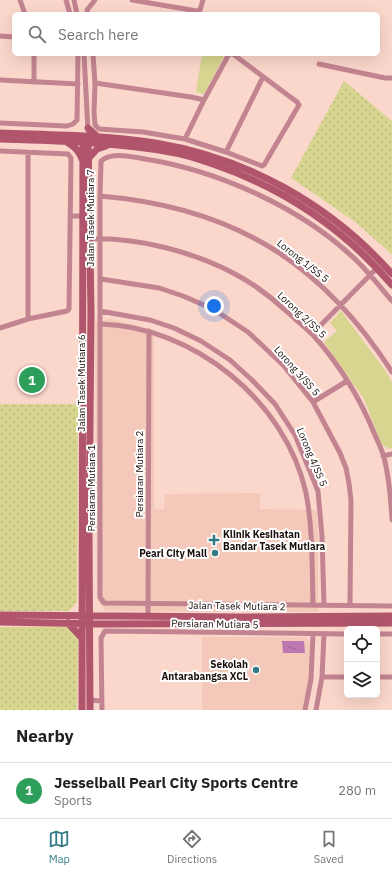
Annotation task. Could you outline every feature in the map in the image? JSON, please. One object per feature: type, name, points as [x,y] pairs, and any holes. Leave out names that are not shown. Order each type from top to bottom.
[{"type":"street","points":[[20,0],[24,12]]},
{"type":"street","points":[[66,0],[69,12]]},
{"type":"street","points":[[74,0],[77,12]]},
{"type":"street","points":[[88,12],[95,0]]},
{"type":"street","points":[[132,0],[161,2],[197,11],[200,10],[204,0]]},
{"type":"street","points":[[0,36],[12,37]]},
{"type":"street","points":[[34,56],[34,82]]},
{"type":"street","points":[[0,123],[67,126],[73,124],[77,120],[78,56]]},
{"type":"street","points":[[84,56],[86,134]]},
{"type":"street","points":[[93,56],[95,83],[94,112],[95,125],[97,128],[143,132],[186,139],[226,152],[258,166],[264,165],[298,105],[297,102],[236,56]]},
{"type":"street","points":[[186,139],[204,100],[228,56]]},
{"type":"street","points":[[319,64],[385,78],[392,78]]},
{"type":"street","points":[[226,152],[263,77]]},
{"type":"street","points":[[0,80],[78,84]]},
{"type":"street","points":[[95,83],[204,100]]},
{"type":"street","points":[[0,133],[74,136],[86,134],[99,137],[138,140],[194,151],[227,162],[253,172],[315,206],[338,222],[364,244],[392,274]]},
{"type":"street","points":[[0,139],[66,142],[86,134],[110,145]]},
{"type":"street","name":"Jalan Tasek Mutiara 6","points":[[86,134],[91,312],[89,535],[86,601]]},
{"type":"street","points":[[66,142],[76,148],[86,160],[96,149],[100,147],[110,145],[135,146],[171,152],[234,171],[289,198],[339,232],[377,268],[392,285]]},
{"type":"street","points":[[0,151],[68,154],[71,158],[70,307],[67,311],[28,319],[0,328]]},
{"type":"street","points":[[28,152],[28,319]]},
{"type":"street","name":"Jalan Tasek Mutiara 7","points":[[100,324],[100,165],[101,161],[105,158],[124,156],[154,161],[196,171],[237,186],[273,202],[295,214],[337,244],[358,262],[392,301]]},
{"type":"street","name":"Jalan Tasek Mutiara 6","points":[[86,160],[82,216],[82,466],[86,638]]},
{"type":"street","name":"Lorong 1/SS 5","points":[[100,196],[131,199],[186,210],[240,230],[262,242],[284,256],[341,304],[379,351],[392,372]]},
{"type":"street","points":[[70,216],[82,216]]},
{"type":"street","name":"Lorong 2/SS 5","points":[[90,239],[100,238],[163,247],[217,265],[252,284],[276,302],[312,334],[332,358],[360,400],[383,456],[391,496],[392,520]]},
{"type":"street","points":[[312,334],[377,268]]},
{"type":"street","name":"Lorong 3/SS 5","points":[[101,279],[159,288],[183,296],[213,309],[248,332],[283,366],[314,402],[340,453],[346,468],[349,483],[351,501],[350,605]]},
{"type":"street","name":"Lorong 4/SS 5","points":[[100,311],[150,320],[174,328],[201,342],[230,360],[275,404],[295,435],[318,491],[322,536],[324,605]]},
{"type":"street","points":[[100,324],[125,326],[149,331],[173,340],[198,353],[222,369],[240,384],[262,407],[283,435],[296,460],[307,499],[311,547],[313,605]]},
{"type":"street","name":"Persiaran Mutiara 1","points":[[100,324],[100,596],[104,603],[148,604]]},
{"type":"street","name":"Persiaran Mutiara 2","points":[[148,616],[149,331]]},
{"type":"street","points":[[314,402],[348,381]]},
{"type":"street","points":[[91,397],[100,397]]},
{"type":"street","points":[[383,456],[392,454]]},
{"type":"street","points":[[82,466],[90,467]]},
{"type":"street","points":[[89,535],[100,535]]},
{"type":"street","points":[[70,615],[86,601],[101,615]]},
{"type":"street","points":[[148,604],[392,606]]},
{"type":"street","name":"Jalan Tasek Mutiara 2","points":[[0,615],[101,615],[392,623]]},
{"type":"street","name":"Jalan Tasek Mutiara 2","points":[[0,622],[86,624],[105,628],[250,620],[392,616]]},
{"type":"street","points":[[68,623],[86,638],[90,710]]},
{"type":"street","points":[[185,623],[185,632]]},
{"type":"street","points":[[82,710],[86,638],[95,629],[105,628],[101,638],[102,710]]},
{"type":"street","name":"Persiaran Mutiara 5","points":[[105,628],[185,632],[344,634]]},
{"type":"street","points":[[305,710],[311,679],[313,634]]},
{"type":"street","points":[[316,710],[322,677],[324,634]]},
{"type":"street","points":[[380,634],[392,634]]},
{"type":"street","points":[[322,677],[344,677]]},
{"type":"street","points":[[380,677],[392,677]]},
{"type":"street","points":[[89,700],[102,701]]},
{"type":"shaded area","points":[[202,56],[224,56],[204,94],[196,92]]},
{"type":"shaded area","points":[[344,81],[392,121],[392,255],[354,221],[291,178]]},
{"type":"shaded area","points":[[341,311],[387,373],[392,383],[392,448],[390,449],[382,445],[364,399],[324,342],[337,331],[330,323]]},
{"type":"shaded area","points":[[112,319],[154,330],[154,509],[164,509],[165,494],[260,493],[260,509],[317,510],[318,612],[106,611],[97,600],[95,321]]},
{"type":"shaded area","points":[[0,404],[78,404],[77,602],[69,611],[0,611]]},
{"type":"shaded area","points":[[0,627],[68,627],[78,637],[77,710],[0,710]]},
{"type":"shaded area","name":"Sekolah Antarabangsa XCL","points":[[202,637],[306,637],[310,641],[310,663],[309,678],[302,710],[202,710]]},
{"type":"water","points":[[282,641],[304,641],[305,653],[283,653]]},
{"type":"place","name":"Jesselball Pearl City Sports Centre","points":[[32,380]]},
{"type":"place","name":"Klinik Kesihatan Bandar Tasek Mutiara","points":[[214,540]]},
{"type":"place","name":"Pearl City Mall","points":[[215,553]]},
{"type":"place","name":"Sekolah Antarabangsa XCL","points":[[256,670]]}]
